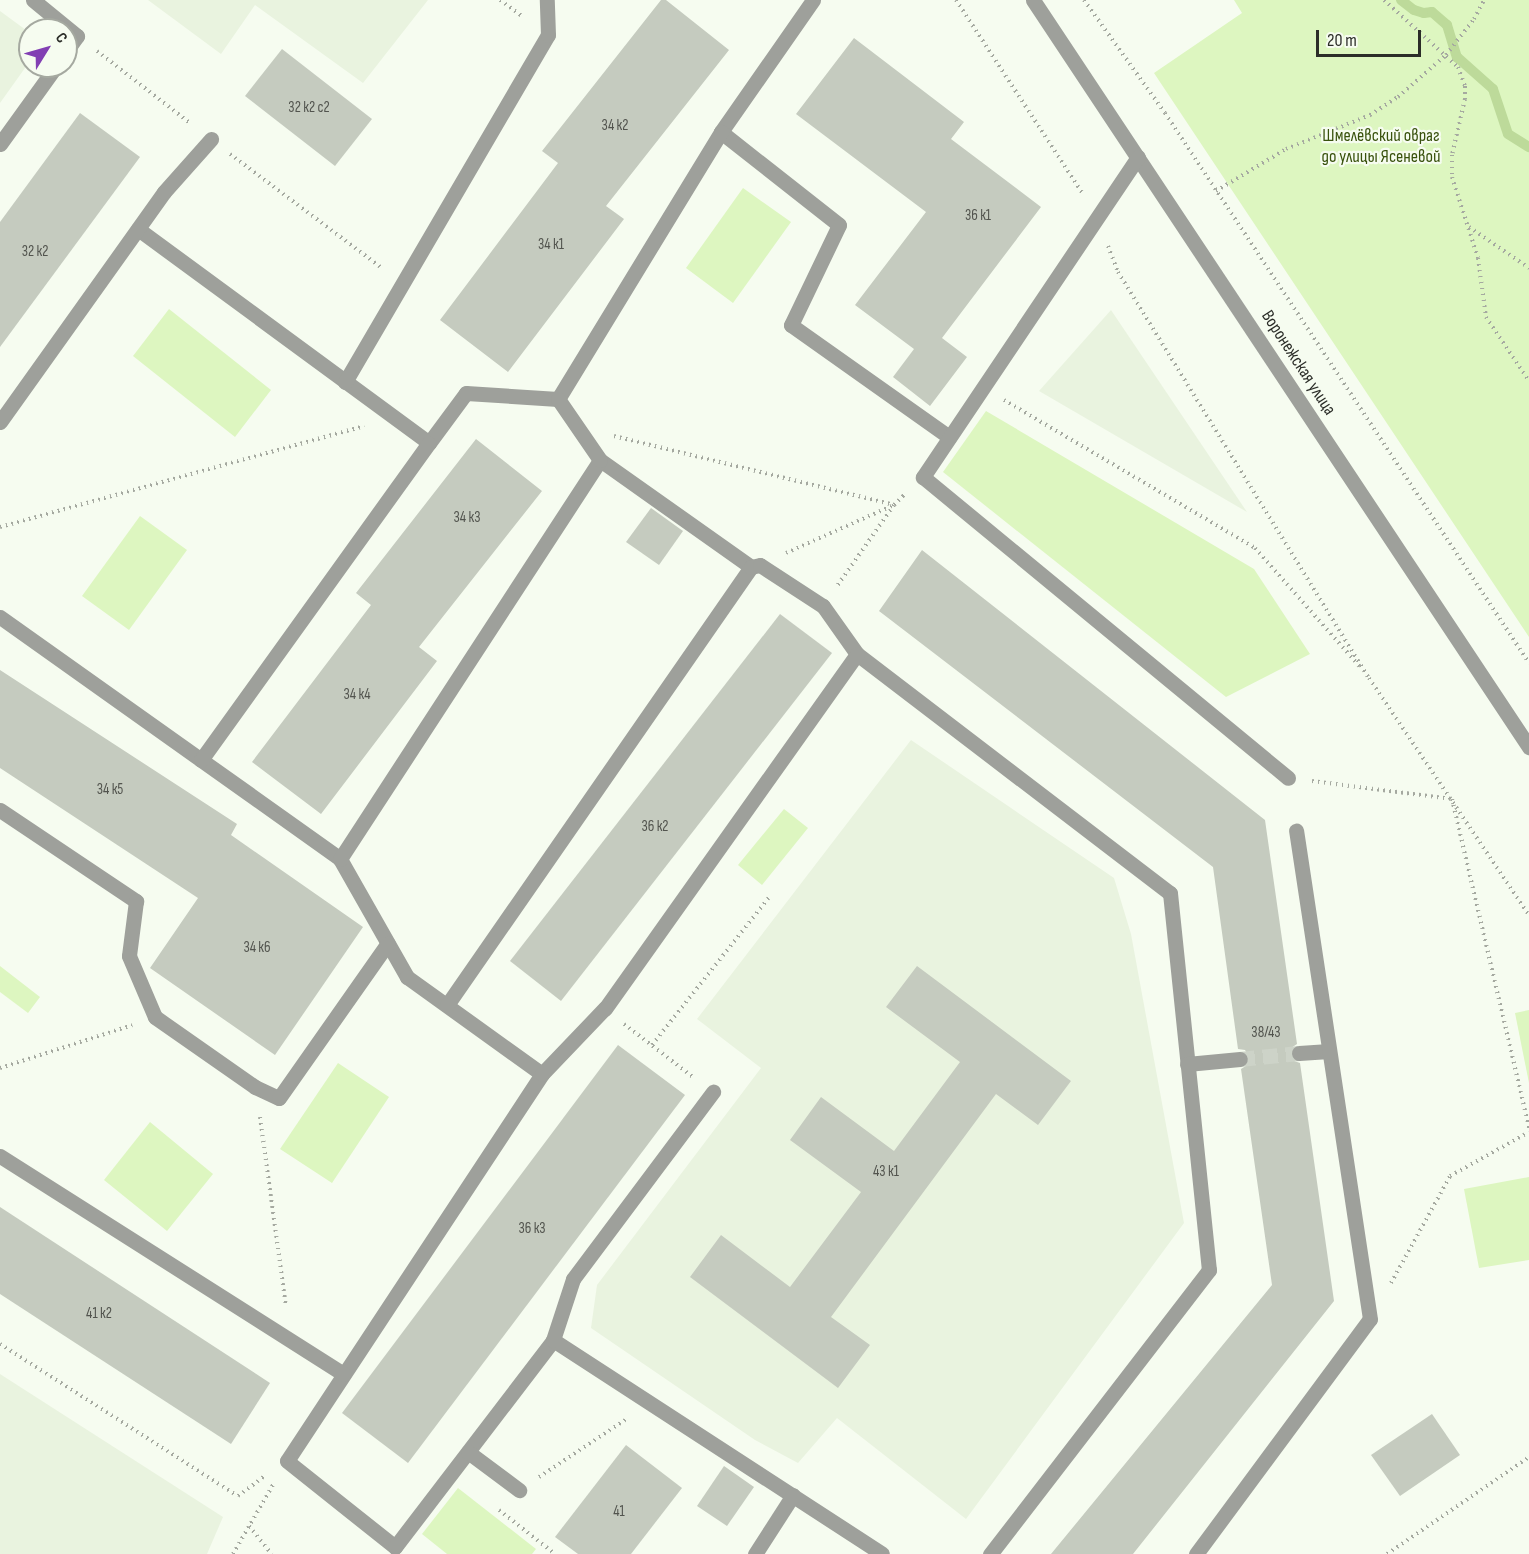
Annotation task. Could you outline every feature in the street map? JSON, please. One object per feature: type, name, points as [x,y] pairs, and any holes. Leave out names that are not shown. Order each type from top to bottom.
[{"type":"street","points":[[33,0],[55,18]]},
{"type":"street","points":[[345,382],[548,35],[547,0]]},
{"type":"street","points":[[558,399],[721,132],[813,0]]},
{"type":"street","name":"Воронежская улица","points":[[1033,0],[1529,747]]},
{"type":"street","points":[[0,144],[47,78]]},
{"type":"street","points":[[721,132],[839,225],[791,325],[949,437]]},
{"type":"street","points":[[0,422],[164,192],[211,139]]},
{"type":"street","points":[[1138,157],[923,477],[1287,778]]},
{"type":"street","points":[[138,229],[429,443]]},
{"type":"street","points":[[201,760],[466,393],[558,399]]},
{"type":"street","points":[[558,399],[600,460],[756,566],[823,606],[857,654],[1170,893],[1209,1270],[990,1554]]},
{"type":"street","points":[[340,859],[600,460]]},
{"type":"street","points":[[447,1005],[756,566]]},
{"type":"street","points":[[0,617],[340,859],[407,977],[542,1074]]},
{"type":"street","points":[[712,1092],[573,1279],[553,1340],[396,1547],[286,1461],[542,1074],[605,1008],[857,654]]},
{"type":"street","points":[[0,810],[136,901],[129,956],[155,1017],[255,1087],[279,1098],[388,943]]},
{"type":"street","points":[[1196,1554],[1370,1319],[1296,831]]},
{"type":"street","points":[[1299,1053],[1329,1051]]},
{"type":"street","points":[[1187,1064],[1240,1059]]},
{"type":"street","points":[[0,1156],[344,1374]]},
{"type":"street","points":[[553,1340],[882,1554]]},
{"type":"street","points":[[468,1452],[519,1490]]},
{"type":"street","points":[[755,1554],[793,1495]]},
{"type":"path","points":[[956,0],[1097,215],[1118,272],[1369,678],[1529,915]]},
{"type":"path","points":[[1084,0],[1165,113],[1529,663]]},
{"type":"path","points":[[1384,0],[1458,67],[1465,86],[1465,99],[1452,156],[1452,177],[1478,258],[1486,317],[1529,381]]},
{"type":"path","points":[[1216,191],[1286,149],[1370,115],[1398,97],[1446,55],[1474,19],[1484,0]]},
{"type":"path","points":[[78,37],[402,284]]},
{"type":"path","points":[[1468,226],[1529,268]]},
{"type":"path","points":[[982,387],[1255,548],[1369,678]]},
{"type":"path","points":[[0,527],[394,418]]},
{"type":"path","points":[[578,427],[894,505]]},
{"type":"path","points":[[823,606],[894,505],[923,477]]},
{"type":"path","points":[[756,566],[894,505]]},
{"type":"path","points":[[1287,778],[1452,799]]},
{"type":"path","points":[[1370,1319],[1450,1176],[1529,1130],[1452,799]]},
{"type":"path","points":[[652,1045],[771,895]]},
{"type":"path","points":[[605,1008],[712,1092]]},
{"type":"path","points":[[0,1068],[155,1017]]},
{"type":"path","points":[[255,1087],[291,1342]]},
{"type":"path","points":[[0,1344],[238,1496],[286,1461]]},
{"type":"path","points":[[519,1490],[651,1403]]},
{"type":"path","points":[[1387,1554],[1529,1457]]},
{"type":"path","points":[[233,1554],[286,1461]]},
{"type":"path","points":[[489,1503],[555,1554]]},
{"type":"path","points":[[249,1526],[272,1554]]},
{"type":"shaded area","points":[[148,0],[428,0],[363,83],[255,5],[221,54]]},
{"type":"shaded area","points":[[0,11],[18,24],[18,78],[0,103]]},
{"type":"shaded area","points":[[1111,310],[1247,512],[1039,391]]},
{"type":"shaded area","points":[[911,740],[1114,878],[1131,934],[1184,1223],[966,1519],[837,1418],[798,1463],[755,1440],[591,1328],[597,1285],[761,1068],[697,1019]]},
{"type":"shaded area","points":[[0,1374],[223,1517],[207,1554],[0,1554]]},
{"type":"green space","name":"Шмелёвский овраг до улицы Ясеневой","points":[[1234,0],[1529,0],[1529,637],[1154,73],[1242,13]]},
{"type":"green space","points":[[743,188],[791,222],[733,303],[686,268]]},
{"type":"green space","points":[[169,309],[271,390],[235,437],[133,356]]},
{"type":"green space","points":[[986,411],[1254,569],[1310,654],[1226,697],[943,472]]},
{"type":"green space","points":[[140,516],[187,550],[129,630],[82,596]]},
{"type":"green space","points":[[784,809],[808,828],[762,885],[738,865]]},
{"type":"green space","points":[[0,966],[40,997],[28,1013],[0,992]]},
{"type":"green space","points":[[1529,1010],[1529,1083],[1515,1013]]},
{"type":"green space","points":[[338,1063],[389,1097],[332,1183],[280,1149]]},
{"type":"green space","points":[[150,1122],[213,1174],[167,1231],[104,1180]]},
{"type":"green space","points":[[1529,1177],[1529,1260],[1479,1268],[1464,1189]]},
{"type":"green space","points":[[458,1488],[536,1549],[532,1554],[447,1554],[422,1534]]},
{"type":"building","points":[[661,0],[666,0],[729,50],[606,206],[624,219],[508,372],[440,320],[558,163],[542,151]]},
{"type":"building","points":[[854,38],[964,122],[951,139],[1041,207],[942,338],[967,357],[930,406],[893,377],[914,349],[855,305],[926,212],[796,114]]},
{"type":"building","points":[[282,49],[372,119],[335,166],[245,96]]},
{"type":"building","points":[[80,113],[140,157],[0,347],[0,222]]},
{"type":"building","points":[[476,439],[542,491],[419,647],[437,661],[321,814],[252,762],[371,605],[356,593]]},
{"type":"building","points":[[651,508],[683,531],[659,565],[626,542]]},
{"type":"building","points":[[922,550],[1265,820],[1297,1044],[1291,1048],[1289,1054],[1294,1061],[1300,1063],[1334,1301],[1133,1554],[1051,1554],[1272,1285],[1241,1069],[1249,1064],[1250,1058],[1245,1050],[1238,1049],[1213,867],[879,611]]},
{"type":"building","points":[[780,614],[832,653],[561,1001],[510,961]]},
{"type":"building","points":[[0,670],[237,824],[231,835],[363,927],[275,1055],[150,968],[198,898],[0,768]]},
{"type":"building","points":[[917,966],[1071,1081],[1038,1125],[996,1094],[831,1317],[870,1345],[838,1388],[690,1277],[721,1235],[790,1287],[861,1192],[790,1140],[821,1097],[894,1151],[960,1062],[886,1007]]},
{"type":"building","points":[[618,1045],[685,1095],[408,1463],[342,1413]]},
{"type":"building","points":[[0,1207],[270,1383],[231,1444],[0,1294]]},
{"type":"building","points":[[1432,1414],[1460,1455],[1400,1496],[1371,1455]]},
{"type":"building","points":[[626,1445],[682,1488],[631,1554],[578,1554],[555,1537]]},
{"type":"building","points":[[724,1466],[754,1487],[727,1526],[697,1506]]},
{"type":"waterway","points":[[1401,0],[1414,10],[1424,13],[1432,12],[1447,25],[1457,57],[1493,89],[1508,134],[1529,147]]},
{"type":"tunnel","points":[[1240,1059],[1299,1053]]}]
